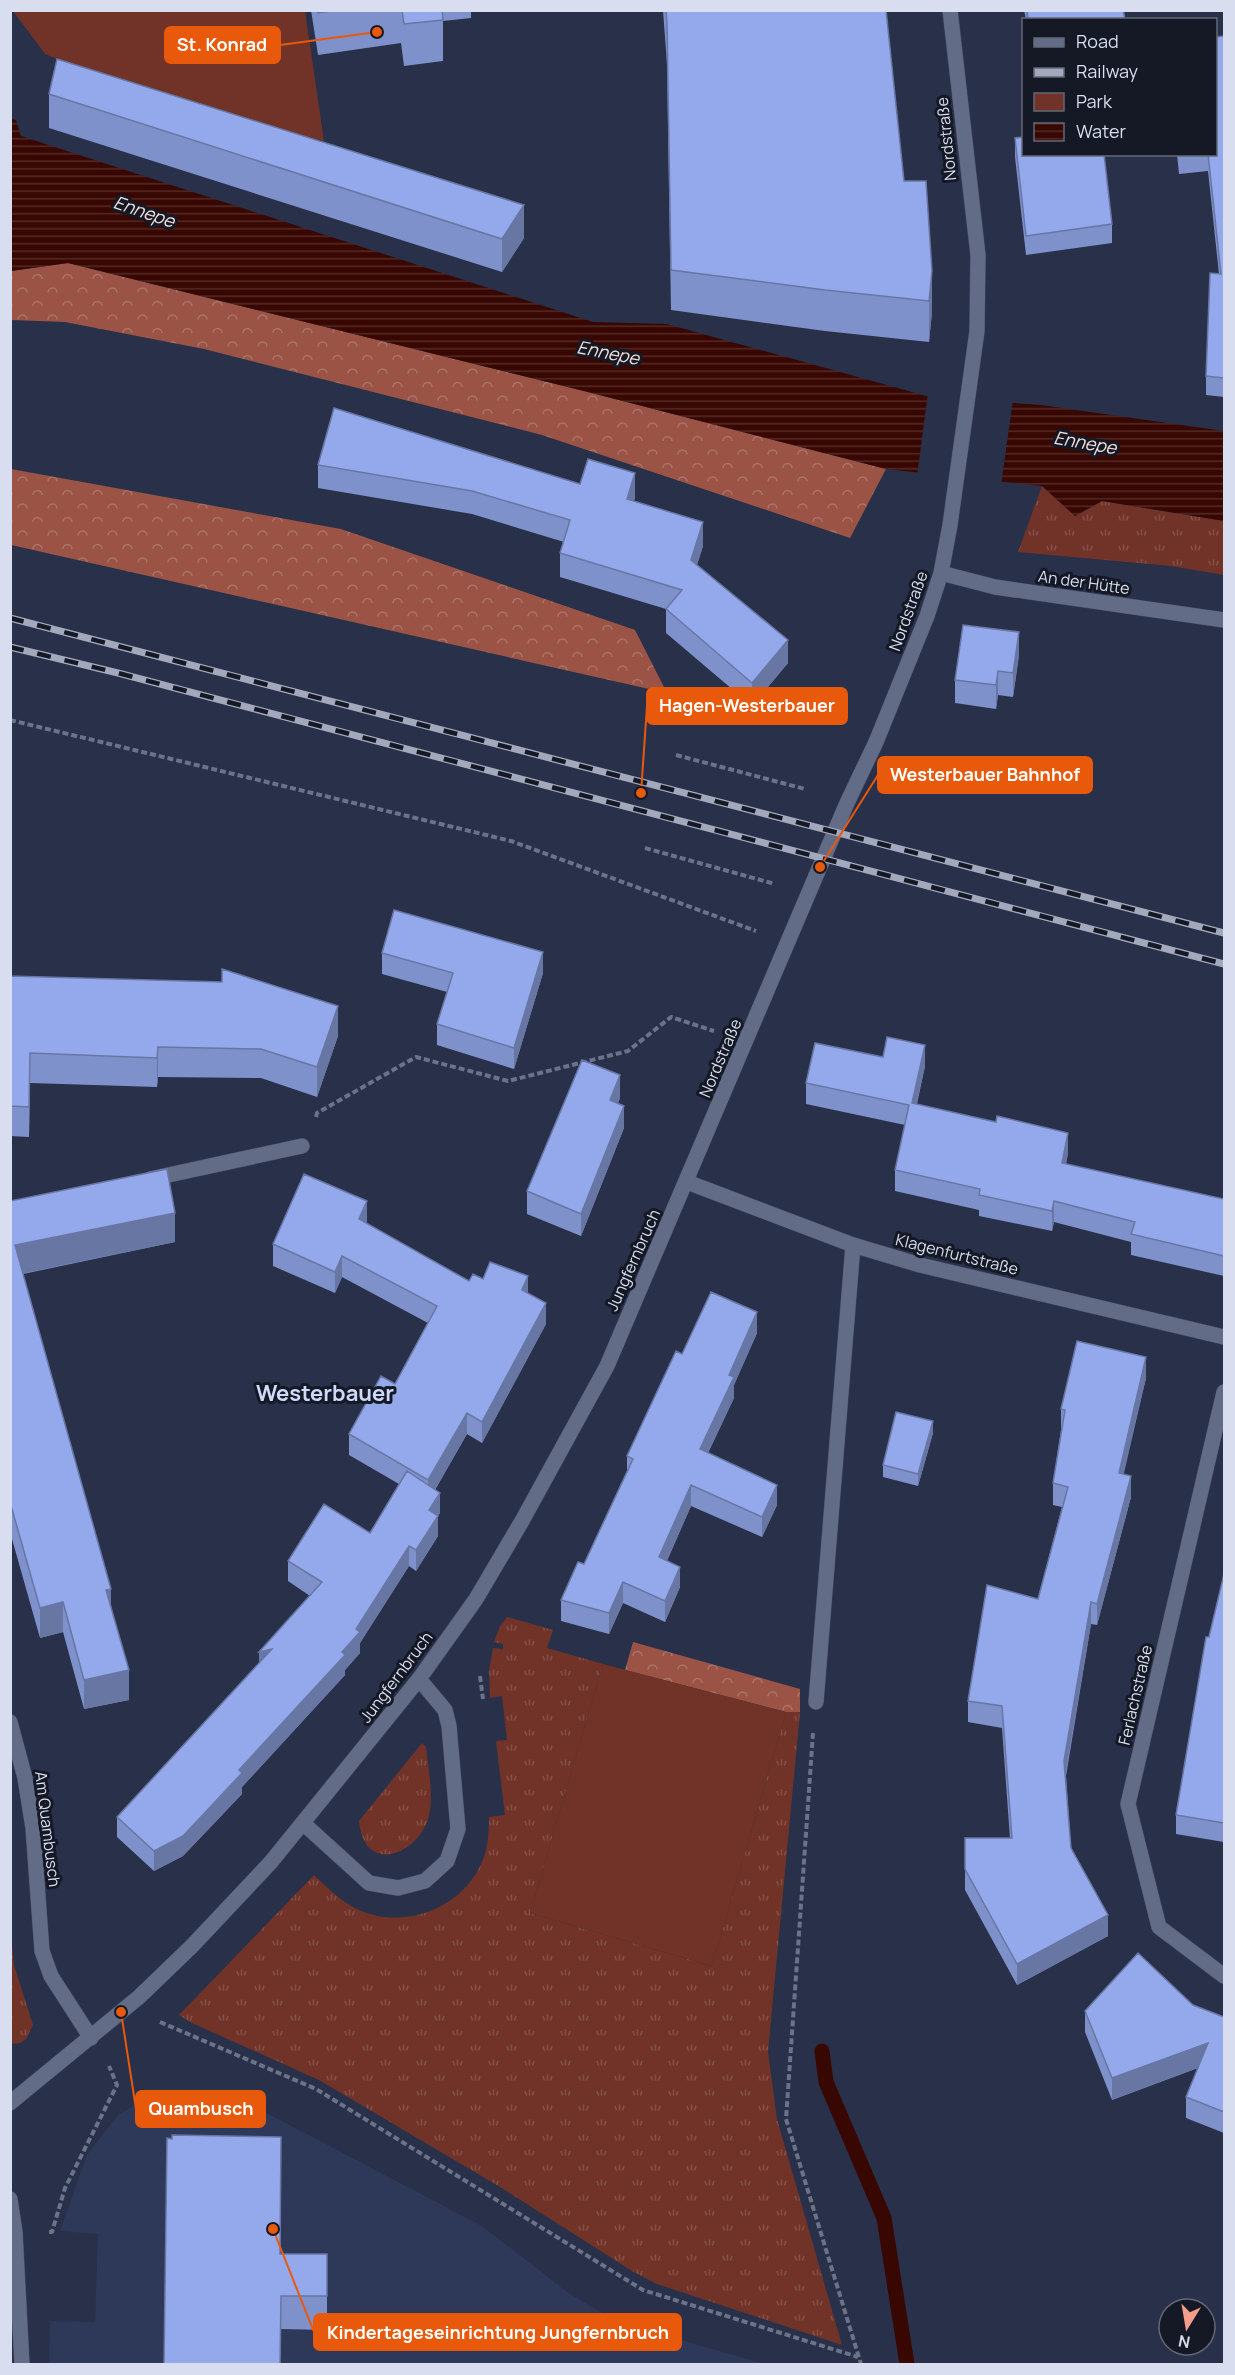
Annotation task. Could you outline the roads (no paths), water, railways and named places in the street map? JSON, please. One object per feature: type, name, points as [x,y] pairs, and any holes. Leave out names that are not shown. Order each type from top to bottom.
[{"type":"street","name":"Nordstraße","points":[[687,1182],[847,803],[876,742],[927,616],[941,573],[950,525],[977,331],[978,255],[950,10]]},
{"type":"street","name":"An der Hütte","points":[[941,573],[995,588],[1224,620]]},
{"type":"street","points":[[139,1181],[302,1146]]},
{"type":"street","name":"Klagenfurtstraße","points":[[687,1182],[853,1245],[920,1264],[1224,1337]]},
{"type":"street","name":"Jungfernbruch","points":[[10,2103],[140,1997],[192,1946],[304,1824],[419,1679],[476,1599],[522,1521],[607,1366],[687,1182]]},
{"type":"street","points":[[816,1702],[853,1245]]},
{"type":"street","name":"Ferlachstraße","points":[[1224,1392],[1128,1804],[1159,1927],[1224,1976]]},
{"type":"street","points":[[304,1824],[369,1883],[398,1888],[425,1881],[447,1861],[458,1829],[449,1726],[445,1710],[419,1679]]},
{"type":"street","name":"Am Quambusch","points":[[10,1722],[25,1778],[33,1828],[42,1951],[51,1976],[91,2038]]},
{"type":"street","points":[[10,2199],[15,2232],[22,2364]]},
{"type":"water","name":"Ennepe","points":[[10,119],[16,120],[21,136],[593,322],[667,324],[930,397],[1041,405],[1224,431],[1224,521],[1102,501],[1075,516],[1042,486],[886,469],[584,391],[68,263],[11,271]]},
{"type":"waterway","points":[[822,2051],[826,2082],[884,2218],[907,2364]]},
{"type":"railway","points":[[10,618],[1224,933]]},
{"type":"railway","points":[[10,647],[118,673],[1224,964]]},
{"type":"place","name":"St. Konrad","points":[[377,32]]},
{"type":"place","name":"Hagen-Westerbauer","points":[[641,793]]},
{"type":"place","name":"Westerbauer Bahnhof","points":[[820,867]]},
{"type":"place","name":"Quambusch","points":[[121,2012]]},
{"type":"place","name":"Kindertageseinrichtung Jungfernbruch","points":[[273,2229]]},
{"type":"district","name":"Westerbauer","points":[[325,1393]]}]
